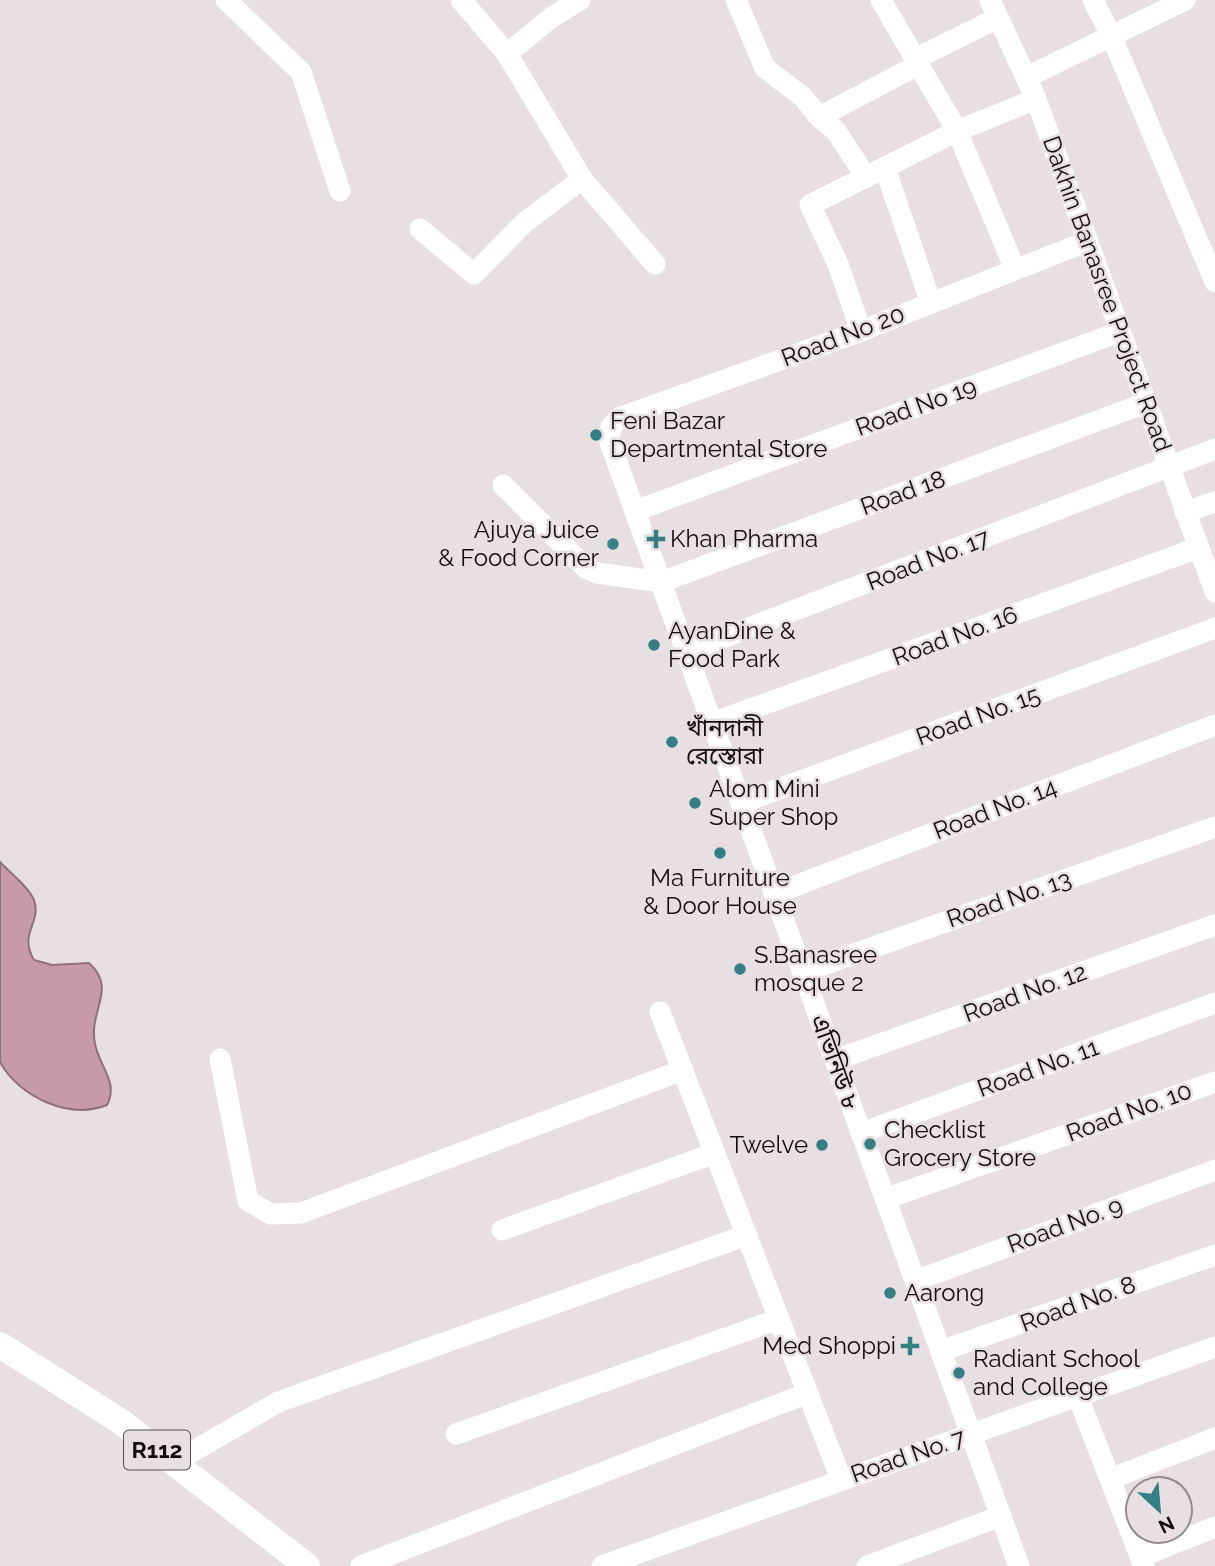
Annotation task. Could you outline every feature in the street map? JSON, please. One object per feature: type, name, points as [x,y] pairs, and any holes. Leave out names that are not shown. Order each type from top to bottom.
[{"type":"main road","name":"R112","points":[[0,1345],[120,1421],[307,1566]]},
{"type":"street","points":[[226,0],[301,72],[340,191]]},
{"type":"street","points":[[461,0],[507,54],[582,179],[655,264]]},
{"type":"street","points":[[507,54],[552,16],[580,0]]},
{"type":"street","points":[[736,0],[765,68],[803,97],[819,117],[876,173],[931,303]]},
{"type":"street","points":[[881,0],[957,131],[1015,270]]},
{"type":"street","points":[[1093,0],[1111,35],[1215,282]]},
{"type":"street","points":[[1027,77],[1185,0]]},
{"type":"street","points":[[819,117],[917,62],[994,9]]},
{"type":"street","name":"Dakhin Banasree Project Road","points":[[994,9],[1036,99],[1215,592]]},
{"type":"street","points":[[861,331],[838,264],[810,205],[957,131],[1036,99]]},
{"type":"street","points":[[420,229],[474,274],[524,223],[582,179]]},
{"type":"street","name":"Road No 20","points":[[609,440],[611,427],[619,418],[861,331],[1088,241]]},
{"type":"street","name":"Road No 19","points":[[635,511],[1119,332]]},
{"type":"street","name":"Road 18","points":[[661,582],[1146,403]]},
{"type":"street","name":"এভিনিউ ৮","points":[[609,440],[1019,1566]]},
{"type":"street","name":"Road No. 17","points":[[686,652],[1215,449]]},
{"type":"street","points":[[503,485],[586,568],[597,573],[661,582]]},
{"type":"street","points":[[1185,512],[1213,506]]},
{"type":"street","name":"Road No. 16","points":[[712,723],[1199,548]]},
{"type":"street","name":"Road No. 15","points":[[741,803],[1215,628]]},
{"type":"street","name":"Road No. 14","points":[[774,894],[1215,725]]},
{"type":"street","name":"Road No. 13","points":[[803,972],[1215,827]]},
{"type":"street","name":"Road No. 12","points":[[835,1060],[1215,925]]},
{"type":"street","name":"Road No. 11","points":[[861,1133],[1215,1003]]},
{"type":"street","points":[[660,1012],[841,1479]]},
{"type":"street","points":[[220,1059],[248,1201],[271,1214],[301,1213],[683,1070]]},
{"type":"street","name":"Road No. 10","points":[[885,1199],[1215,1082]]},
{"type":"street","points":[[502,1230],[715,1153]]},
{"type":"street","name":"Road No. 9","points":[[915,1281],[1215,1170]]},
{"type":"street","points":[[173,1463],[278,1402],[747,1235]]},
{"type":"street","name":"Road No. 8","points":[[941,1351],[1215,1255]]},
{"type":"street","points":[[456,1434],[779,1319]]},
{"type":"street","name":"Road No. 7","points":[[602,1566],[1215,1347]]},
{"type":"street","points":[[361,1566],[808,1393]]},
{"type":"street","points":[[1078,1396],[1142,1561],[1215,1527]]},
{"type":"street","points":[[1110,1479],[1215,1438]]},
{"type":"street","points":[[867,1566],[1001,1516]]},
{"type":"shaded area","points":[[0,862],[34,900],[35,915],[28,942],[34,960],[52,965],[89,963],[101,982],[102,991],[94,1032],[97,1052],[110,1081],[107,1105],[77,1110],[46,1102],[19,1086],[0,1062]]},
{"type":"place","name":"Feni Bazar Departmental Store","points":[[596,435]]},
{"type":"place","name":"Khan Pharma","points":[[656,539]]},
{"type":"place","name":"Ajuya Juice & Food Corner","points":[[613,544]]},
{"type":"place","name":"AyanDine & Food Park","points":[[654,645]]},
{"type":"place","name":"খাঁনদানী রেস্তোরা","points":[[672,742]]},
{"type":"place","name":"Alom Mini Super Shop","points":[[695,803]]},
{"type":"place","name":"Ma Furniture & Door House","points":[[720,853]]},
{"type":"place","name":"S.Banasree mosque 2","points":[[740,969]]},
{"type":"place","name":"Checklist Grocery Store","points":[[870,1144]]},
{"type":"place","name":"Twelve","points":[[822,1145]]},
{"type":"place","name":"Aarong","points":[[890,1293]]},
{"type":"place","name":"Med Shoppi","points":[[910,1346]]},
{"type":"place","name":"Radiant School and College","points":[[959,1373]]}]
